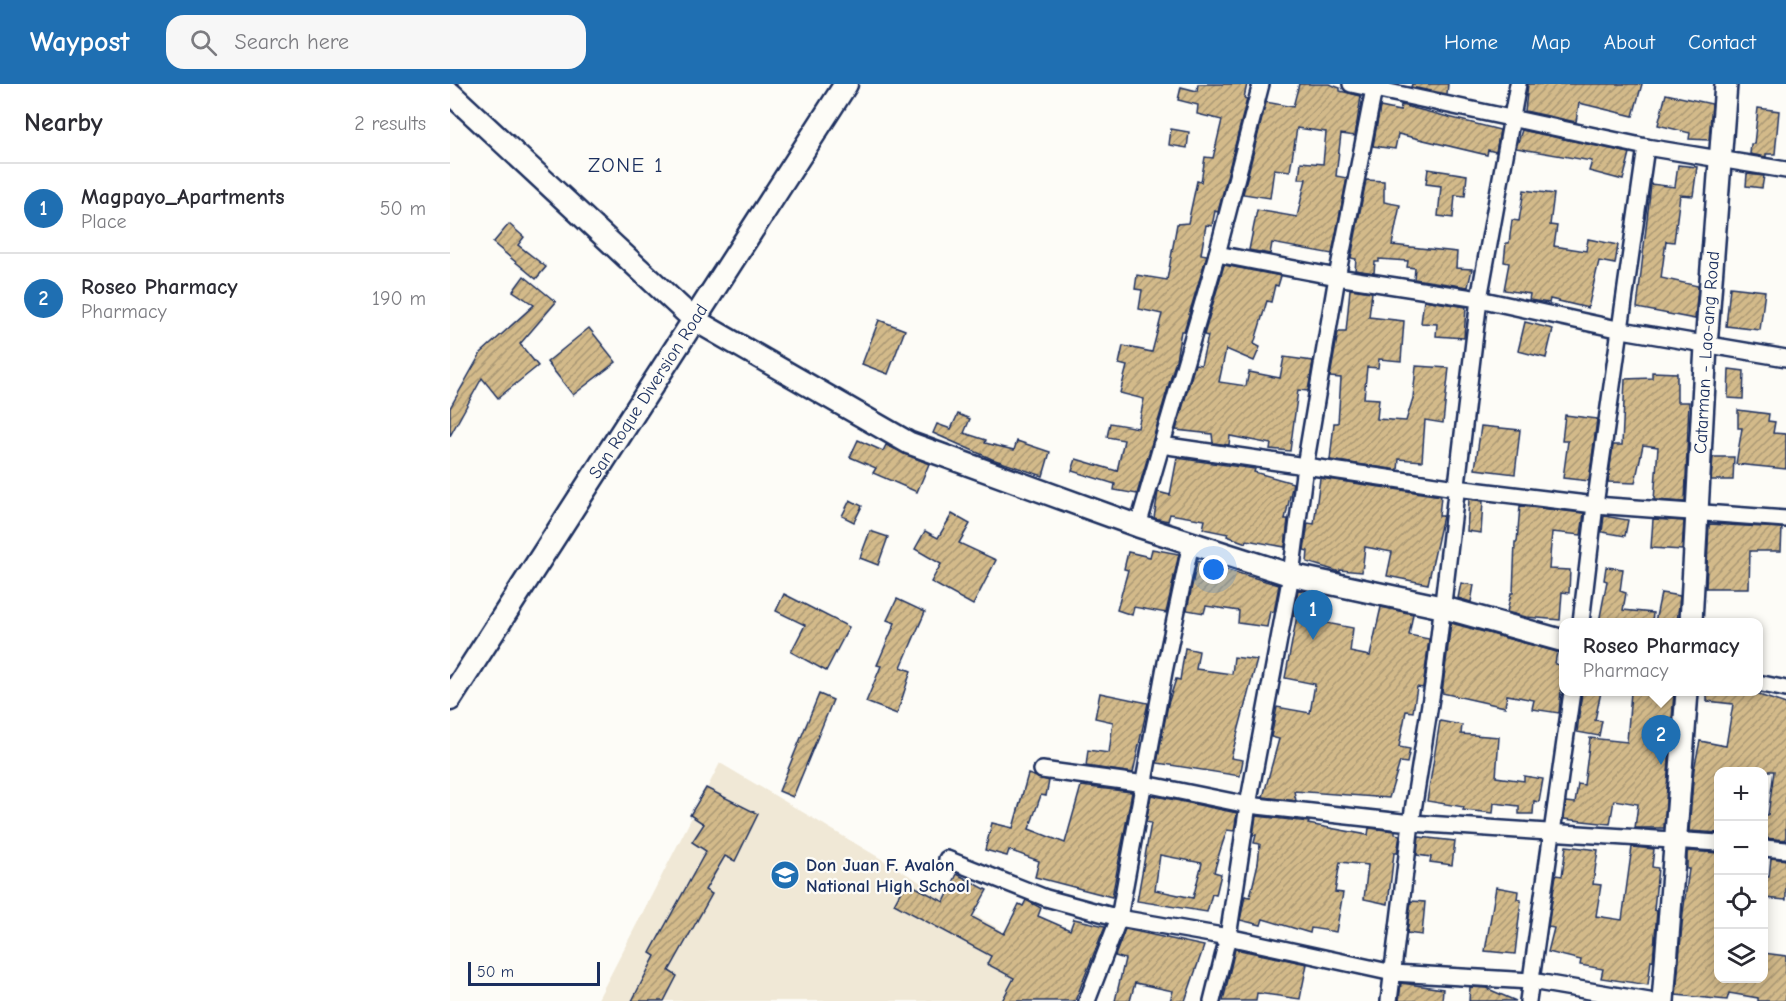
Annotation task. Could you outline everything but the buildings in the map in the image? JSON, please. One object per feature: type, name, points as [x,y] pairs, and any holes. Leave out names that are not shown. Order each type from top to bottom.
[{"type":"main road","name":"San Roque Diversion Road","points":[[450,699],[846,84]]},
{"type":"street","points":[[1138,526],[1217,254],[1261,84]]},
{"type":"street","points":[[1352,84],[1646,147],[1719,161],[1786,170]]},
{"type":"street","points":[[1389,1001],[1411,824],[1434,679],[1479,298],[1518,84]]},
{"type":"street","name":"Catarman - Lao-ang Road","points":[[1691,618],[1706,346],[1726,84]]},
{"type":"street","points":[[1212,1001],[1228,937],[1248,805],[1291,574],[1305,466],[1337,277],[1374,87]]},
{"type":"street","points":[[450,93],[693,319],[909,443],[1138,526],[1291,574],[1441,607],[1559,639]]},
{"type":"street","points":[[1581,618],[1595,505],[1622,330],[1646,147]]},
{"type":"street","points":[[1217,254],[1337,277],[1479,298],[1622,330],[1786,358]]},
{"type":"street","points":[[1161,445],[1455,489],[1595,505],[1786,519]]},
{"type":"street","points":[[1087,1001],[1119,918],[1164,672],[1191,543]]},
{"type":"street","points":[[1763,684],[1786,689]]},
{"type":"street","points":[[1528,1001],[1571,696]]},
{"type":"street","points":[[1663,1001],[1687,696]]},
{"type":"street","points":[[1042,770],[1145,784],[1248,805],[1411,824],[1675,838],[1714,842]]},
{"type":"street","points":[[1768,848],[1786,850]]},
{"type":"street","points":[[947,858],[1046,898],[1119,918],[1228,937],[1393,974],[1531,981],[1649,1001]]},
{"type":"shaded area","name":"Don Juan F. Avalon National High School","points":[[720,763],[1056,963],[1046,1001],[597,1001]]},
{"type":"place","name":"Magpayo_Apartments","points":[[1313,640]]},
{"type":"place","name":"Roseo Pharmacy","points":[[1661,765]]},
{"type":"place","name":"Don Juan F. Avalon National High School","points":[[785,875]]},
{"type":"district","name":"ZONE 1","points":[[626,165]]}]
